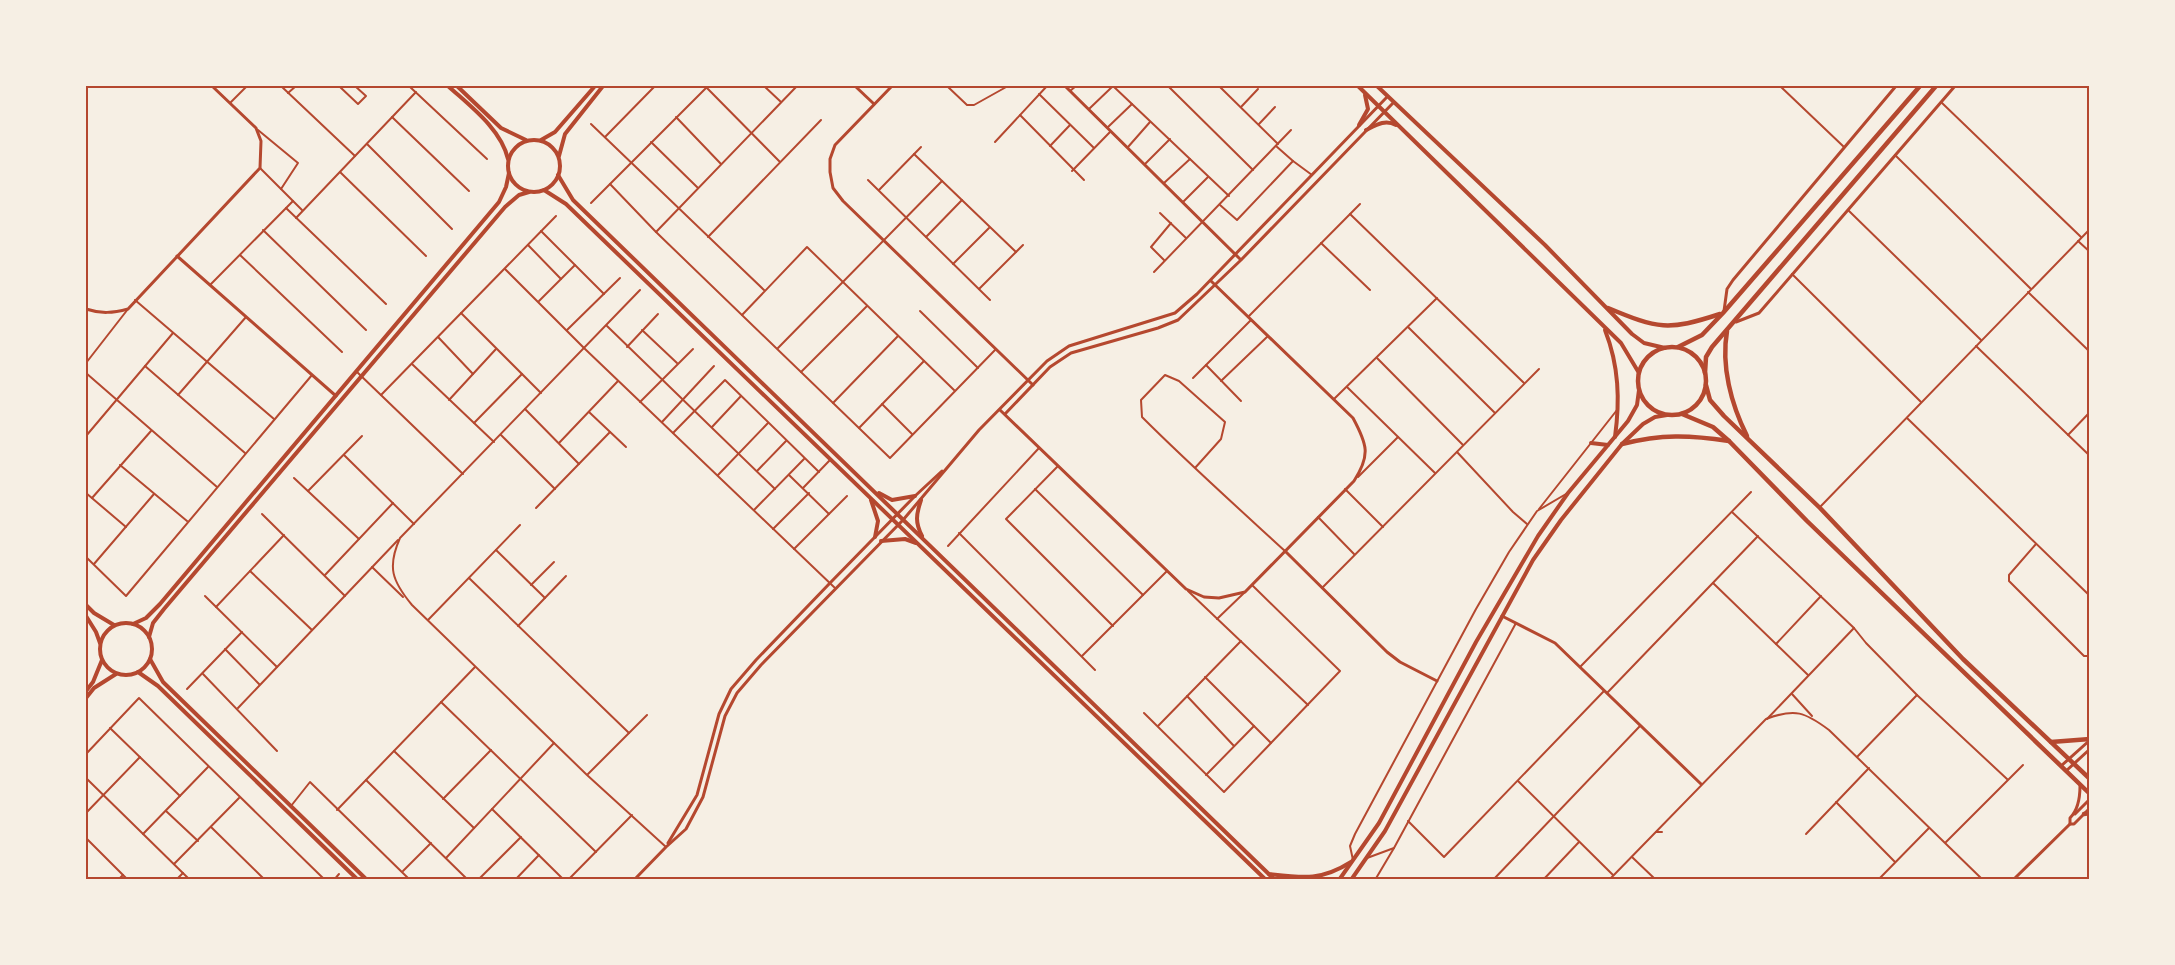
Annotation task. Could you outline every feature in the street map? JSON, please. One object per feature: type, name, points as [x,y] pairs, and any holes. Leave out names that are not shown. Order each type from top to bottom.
[{"type":"highway","points":[[1706,386],[1702,398],[1693,408],[1682,414],[1667,415],[1649,406],[1639,390],[1639,373],[1644,361],[1654,352],[1678,347],[1702,334],[1920,86]]},
{"type":"highway","points":[[1936,86],[1712,347],[1706,357],[1706,386],[1710,400],[1717,409],[1820,508],[1963,659],[2090,779]]},
{"type":"highway","points":[[1608,308],[1636,320],[1659,326],[1690,323],[1723,312]]},
{"type":"highway","points":[[1728,328],[1724,350],[1726,369],[1734,405],[1749,440]]},
{"type":"highway","points":[[1678,347],[1695,356],[1705,373]]},
{"type":"highway","points":[[1682,414],[1713,427],[1729,441],[1807,521],[2090,794]]},
{"type":"highway","points":[[1622,444],[1665,436],[1690,435],[1729,441]]},
{"type":"highway","points":[[2051,742],[2090,740]]},
{"type":"main road","points":[[133,624],[146,618],[160,604],[499,202],[506,188],[509,173],[506,149],[486,122],[448,86]]},
{"type":"main road","points":[[149,637],[153,623],[164,609],[505,207],[519,195],[549,188],[558,175],[560,168],[554,149],[540,141],[527,141],[501,128],[457,86]]},
{"type":"main road","points":[[540,141],[555,132],[595,86]]},
{"type":"main road","points":[[558,157],[565,134],[603,86]]},
{"type":"main road","points":[[1358,86],[1621,343],[1639,373]]},
{"type":"main road","points":[[1377,86],[1545,245],[1632,334],[1644,343],[1665,348]]},
{"type":"main road","points":[[1359,125],[1368,109],[1362,90]]},
{"type":"main road","points":[[1366,130],[1391,122],[1400,127]]},
{"type":"main road","points":[[509,160],[518,146],[527,141]]},
{"type":"main road","points":[[509,173],[514,183],[529,192]]},
{"type":"main road","points":[[558,175],[573,200],[1275,879]]},
{"type":"main road","points":[[544,190],[566,204],[1264,879]]},
{"type":"main road","points":[[1604,326],[1614,352],[1619,409],[1615,438]]},
{"type":"main road","points":[[1339,879],[1379,823],[1482,633],[1539,537],[1568,493],[1628,421],[1637,405],[1639,390]]},
{"type":"main road","points":[[1352,879],[1385,831],[1533,560],[1622,444],[1643,424],[1655,417],[1667,415]]},
{"type":"main road","points":[[1591,443],[1609,445]]},
{"type":"main road","points":[[873,490],[892,500],[915,495]]},
{"type":"main road","points":[[869,496],[878,521],[875,537]]},
{"type":"main road","points":[[921,500],[916,515],[924,540]]},
{"type":"main road","points":[[881,542],[905,538],[919,544]]},
{"type":"main road","points":[[86,605],[115,626]]},
{"type":"main road","points":[[86,615],[100,643],[102,660],[117,674],[132,675],[150,659],[152,647],[149,637],[133,624],[115,626],[100,643]]},
{"type":"main road","points":[[150,659],[163,682],[367,879]]},
{"type":"main road","points":[[86,691],[93,682],[102,660]]},
{"type":"main road","points":[[138,672],[158,686],[358,879]]},
{"type":"main road","points":[[86,698],[94,688],[117,674]]},
{"type":"main road","points":[[1269,874],[1301,878],[1318,877],[1329,874],[1353,860]]},
{"type":"street","points":[[212,86],[256,128],[298,163],[281,189]]},
{"type":"street","points":[[230,103],[247,86]]},
{"type":"street","points":[[281,86],[355,156]]},
{"type":"street","points":[[288,93],[296,86]]},
{"type":"street","points":[[339,86],[358,104],[366,96],[355,86]]},
{"type":"street","points":[[410,86],[487,159]]},
{"type":"street","points":[[605,137],[654,86]]},
{"type":"street","points":[[591,203],[706,86],[780,162]]},
{"type":"street","points":[[764,86],[781,102]]},
{"type":"street","points":[[656,232],[796,86]]},
{"type":"street","points":[[855,86],[874,104]]},
{"type":"street","points":[[892,86],[835,145],[830,159],[833,188],[843,201],[1033,385]]},
{"type":"street","points":[[947,86],[967,105],[974,105],[1008,86]]},
{"type":"street","points":[[995,142],[1047,86]]},
{"type":"street","points":[[1065,86],[1241,260]]},
{"type":"street","points":[[1070,91],[1076,86]]},
{"type":"street","points":[[1089,109],[1113,86],[1229,196]]},
{"type":"street","points":[[1168,86],[1253,170]]},
{"type":"street","points":[[1221,86],[1293,161],[1312,175]]},
{"type":"street","points":[[1780,86],[1844,147]]},
{"type":"street","points":[[1723,312],[1727,289],[1733,280],[1896,86]]},
{"type":"street","points":[[1732,323],[1759,313],[1955,86]]},
{"type":"street","points":[[1241,107],[1258,89]]},
{"type":"street","points":[[296,218],[416,92]]},
{"type":"street","points":[[1039,94],[1094,148]]},
{"type":"street","points":[[634,879],[686,829],[704,797],[725,716],[737,693],[761,664],[903,520],[950,464],[1047,361],[1069,346],[1175,313],[1211,280],[1388,96]]},
{"type":"street","points":[[1005,414],[1050,367],[1071,353],[1178,320],[1241,260],[1394,102]]},
{"type":"street","points":[[1941,102],[2081,237]]},
{"type":"street","points":[[1072,171],[1132,104]]},
{"type":"street","points":[[1259,124],[1275,107]]},
{"type":"street","points":[[1020,115],[1072,171],[1084,180]]},
{"type":"street","points":[[392,117],[469,191]]},
{"type":"street","points":[[675,117],[722,164]]},
{"type":"street","points":[[708,237],[821,120]]},
{"type":"street","points":[[1128,147],[1151,122]]},
{"type":"street","points":[[591,123],[765,291]]},
{"type":"street","points":[[1050,146],[1070,125]]},
{"type":"street","points":[[86,363],[135,300],[260,168],[261,141],[256,128]]},
{"type":"street","points":[[1154,272],[1292,130]]},
{"type":"street","points":[[1145,164],[1170,140]]},
{"type":"street","points":[[651,142],[698,188]]},
{"type":"street","points":[[367,143],[452,229]]},
{"type":"street","points":[[879,190],[921,147]]},
{"type":"street","points":[[914,154],[1016,252]]},
{"type":"street","points":[[1895,155],[2090,352]]},
{"type":"street","points":[[1164,183],[1190,159]]},
{"type":"street","points":[[1220,204],[1237,220],[1293,161]]},
{"type":"street","points":[[260,168],[302,211]]},
{"type":"street","points":[[340,172],[426,256]]},
{"type":"street","points":[[1183,202],[1208,177]]},
{"type":"street","points":[[868,180],[990,300]]},
{"type":"street","points":[[777,349],[942,181]]},
{"type":"street","points":[[610,184],[656,232],[890,458],[996,349]]},
{"type":"street","points":[[926,237],[962,200]]},
{"type":"street","points":[[210,285],[292,201]]},
{"type":"street","points":[[1194,378],[1360,204]]},
{"type":"street","points":[[285,208],[387,304]]},
{"type":"street","points":[[1848,210],[1981,341]]},
{"type":"street","points":[[1160,213],[1187,239]]},
{"type":"street","points":[[1350,214],[1525,384]]},
{"type":"street","points":[[381,395],[556,216]]},
{"type":"street","points":[[1164,260],[1150,247],[1171,224]]},
{"type":"street","points":[[953,264],[990,227]]},
{"type":"street","points":[[1820,508],[2090,229]]},
{"type":"street","points":[[263,230],[366,330]]},
{"type":"street","points":[[541,231],[604,294]]},
{"type":"street","points":[[2078,241],[2090,252]]},
{"type":"street","points":[[1321,243],[1370,290]]},
{"type":"street","points":[[528,244],[561,279]]},
{"type":"street","points":[[979,289],[1023,244]]},
{"type":"street","points":[[741,315],[807,247],[955,391]]},
{"type":"street","points":[[240,255],[342,352]]},
{"type":"street","points":[[177,256],[336,396]]},
{"type":"street","points":[[539,302],[575,265]]},
{"type":"street","points":[[506,268],[584,348],[835,588]]},
{"type":"street","points":[[1792,274],[1921,402]]},
{"type":"street","points":[[567,330],[620,278]]},
{"type":"street","points":[[1211,280],[1353,418],[1364,438],[1366,452],[1364,466],[1354,481]]},
{"type":"street","points":[[238,708],[640,290]]},
{"type":"street","points":[[1334,400],[1437,298]]},
{"type":"street","points":[[135,300],[274,419]]},
{"type":"street","points":[[801,372],[867,306]]},
{"type":"street","points":[[86,309],[99,313],[115,313],[128,309]]},
{"type":"street","points":[[920,311],[978,368]]},
{"type":"street","points":[[461,313],[541,393]]},
{"type":"street","points":[[627,347],[658,314]]},
{"type":"street","points":[[178,395],[246,317]]},
{"type":"street","points":[[606,326],[775,489]]},
{"type":"street","points":[[1408,327],[1496,413]]},
{"type":"street","points":[[642,330],[678,364]]},
{"type":"street","points":[[86,436],[173,333]]},
{"type":"street","points":[[833,403],[898,336]]},
{"type":"street","points":[[1221,381],[1268,336]]},
{"type":"street","points":[[438,337],[473,374]]},
{"type":"street","points":[[1976,346],[2090,456]]},
{"type":"street","points":[[449,400],[496,348]]},
{"type":"street","points":[[640,402],[693,349]]},
{"type":"street","points":[[1377,358],[1463,446]]},
{"type":"street","points":[[859,428],[924,361]]},
{"type":"street","points":[[412,364],[494,442]]},
{"type":"street","points":[[1206,365],[1241,401]]},
{"type":"street","points":[[145,366],[245,453]]},
{"type":"street","points":[[662,422],[714,366]]},
{"type":"street","points":[[1322,588],[1539,369]]},
{"type":"street","points":[[356,372],[463,474]]},
{"type":"street","points":[[86,373],[218,487]]},
{"type":"street","points":[[474,423],[522,374]]},
{"type":"street","points":[[86,557],[126,596],[312,375]]},
{"type":"street","points":[[1195,468],[1221,439],[1225,422],[1179,381],[1165,375],[1141,400],[1142,417],[1195,468],[1285,551],[1387,652],[1400,662],[1437,681]]},
{"type":"street","points":[[673,433],[725,380],[819,472]]},
{"type":"street","points":[[559,443],[618,381]]},
{"type":"street","points":[[1347,387],[1436,473]]},
{"type":"street","points":[[712,427],[741,396]]},
{"type":"street","points":[[882,405],[913,435]]},
{"type":"street","points":[[525,409],[579,464]]},
{"type":"street","points":[[1353,860],[1350,846],[1355,834],[1476,609],[1527,524],[1619,409]]},
{"type":"street","points":[[1000,410],[1308,705]]},
{"type":"street","points":[[589,412],[626,447]]},
{"type":"street","points":[[2068,435],[2090,412]]},
{"type":"street","points":[[1907,418],[2090,596]]},
{"type":"street","points":[[717,476],[768,423]]},
{"type":"street","points":[[92,498],[151,431]]},
{"type":"street","points":[[536,508],[610,432]]},
{"type":"street","points":[[501,435],[555,489]]},
{"type":"street","points":[[308,491],[362,436]]},
{"type":"street","points":[[1217,619],[1398,437]]},
{"type":"street","points":[[756,471],[786,441]]},
{"type":"street","points":[[948,546],[1040,448]]},
{"type":"street","points":[[1457,452],[1527,524]]},
{"type":"street","points":[[344,455],[414,524]]},
{"type":"street","points":[[754,511],[804,459]]},
{"type":"street","points":[[803,488],[831,459]]},
{"type":"street","points":[[666,847],[697,795],[719,714],[731,690],[756,660],[915,495],[950,464]]},
{"type":"street","points":[[120,465],[187,522]]},
{"type":"street","points":[[1058,466],[1006,519],[1113,626]]},
{"type":"street","points":[[789,474],[829,514]]},
{"type":"street","points":[[294,478],[359,539]]},
{"type":"street","points":[[1035,489],[1143,595]]},
{"type":"street","points":[[1346,489],[1383,527]]},
{"type":"street","points":[[1580,667],[1751,492]]},
{"type":"street","points":[[86,493],[126,527]]},
{"type":"street","points":[[773,529],[808,493]]},
{"type":"street","points":[[1537,511],[1568,493]]},
{"type":"street","points":[[93,564],[154,494]]},
{"type":"street","points":[[794,549],[847,496]]},
{"type":"street","points":[[325,576],[393,503]]},
{"type":"street","points":[[1732,512],[1854,628],[1917,695],[2007,779]]},
{"type":"street","points":[[262,514],[345,596]]},
{"type":"street","points":[[1318,517],[1355,555]]},
{"type":"street","points":[[428,620],[520,525]]},
{"type":"street","points":[[959,533],[1095,669]]},
{"type":"street","points":[[216,607],[284,536]]},
{"type":"street","points":[[1408,822],[1444,856],[1758,536]]},
{"type":"street","points":[[400,538],[392,562],[393,576],[399,590],[412,605]]},
{"type":"street","points":[[2036,544],[2009,575],[2009,581],[2084,656],[2090,656]]},
{"type":"street","points":[[496,550],[545,598]]},
{"type":"street","points":[[531,585],[554,562]]},
{"type":"street","points":[[372,567],[587,775],[666,847]]},
{"type":"street","points":[[250,571],[312,630]]},
{"type":"street","points":[[1082,656],[1167,571]]},
{"type":"street","points":[[518,626],[566,576]]},
{"type":"street","points":[[469,578],[629,733]]},
{"type":"street","points":[[1713,583],[1808,675]]},
{"type":"street","points":[[1144,713],[1224,792],[1340,671],[1252,585]]},
{"type":"street","points":[[1186,589],[1204,597],[1219,598],[1245,592]]},
{"type":"street","points":[[205,596],[278,667]]},
{"type":"street","points":[[1776,644],[1821,596]]},
{"type":"street","points":[[1502,616],[1555,643],[1701,784]]},
{"type":"street","points":[[1375,879],[1516,623]]},
{"type":"street","points":[[1609,879],[1854,628]]},
{"type":"street","points":[[187,689],[242,632]]},
{"type":"street","points":[[1158,726],[1240,641]]},
{"type":"street","points":[[225,650],[260,685]]},
{"type":"street","points":[[337,810],[476,667]]},
{"type":"street","points":[[203,674],[277,751]]},
{"type":"street","points":[[1206,677],[1271,743]]},
{"type":"street","points":[[1791,693],[1814,718],[1829,729],[1983,879]]},
{"type":"street","points":[[1857,757],[1917,695]]},
{"type":"street","points":[[1187,696],[1234,746]]},
{"type":"street","points":[[86,754],[139,698],[325,879]]},
{"type":"street","points":[[441,702],[596,852]]},
{"type":"street","points":[[1766,720],[1778,714],[1800,712],[1814,718]]},
{"type":"street","points":[[587,775],[647,715]]},
{"type":"street","points":[[1206,775],[1254,726]]},
{"type":"street","points":[[1493,879],[1641,726]]},
{"type":"street","points":[[110,728],[180,796]]},
{"type":"street","points":[[2061,766],[2090,740]]},
{"type":"street","points":[[446,858],[554,743]]},
{"type":"street","points":[[2066,771],[2090,749]]},
{"type":"street","points":[[443,799],[491,750]]},
{"type":"street","points":[[394,751],[474,828]]},
{"type":"street","points":[[86,813],[140,757]]},
{"type":"street","points":[[1720,765],[1721,770]]},
{"type":"street","points":[[1945,842],[2023,765]]},
{"type":"street","points":[[143,834],[209,766]]},
{"type":"street","points":[[1806,834],[1869,768]]},
{"type":"street","points":[[86,778],[190,879]]},
{"type":"street","points":[[366,780],[468,879]]},
{"type":"street","points":[[1518,781],[1613,875]]},
{"type":"street","points":[[291,806],[310,782],[410,879]]},
{"type":"street","points":[[2070,824],[2070,818],[2079,799],[2080,784]]},
{"type":"street","points":[[174,864],[240,797]]},
{"type":"street","points":[[2073,815],[2090,799]]},
{"type":"street","points":[[1836,802],[1895,862]]},
{"type":"street","points":[[2013,879],[2090,808]]},
{"type":"street","points":[[492,809],[566,879],[632,815]]},
{"type":"street","points":[[166,811],[198,841]]},
{"type":"street","points":[[211,827],[265,879]]},
{"type":"street","points":[[1878,879],[1929,827]]},
{"type":"street","points":[[1656,832],[1662,832]]},
{"type":"street","points":[[478,879],[521,837]]},
{"type":"street","points":[[86,838],[128,879]]},
{"type":"street","points":[[1543,879],[1579,842]]},
{"type":"street","points":[[402,872],[431,843]]},
{"type":"street","points":[[1366,859],[1394,848]]},
{"type":"street","points":[[515,879],[539,855]]},
{"type":"street","points":[[1632,857],[1655,879]]},
{"type":"street","points":[[176,879],[183,873]]},
{"type":"street","points":[[334,879],[339,874]]},
{"type":"street","points":[[118,879],[123,875]]}]
